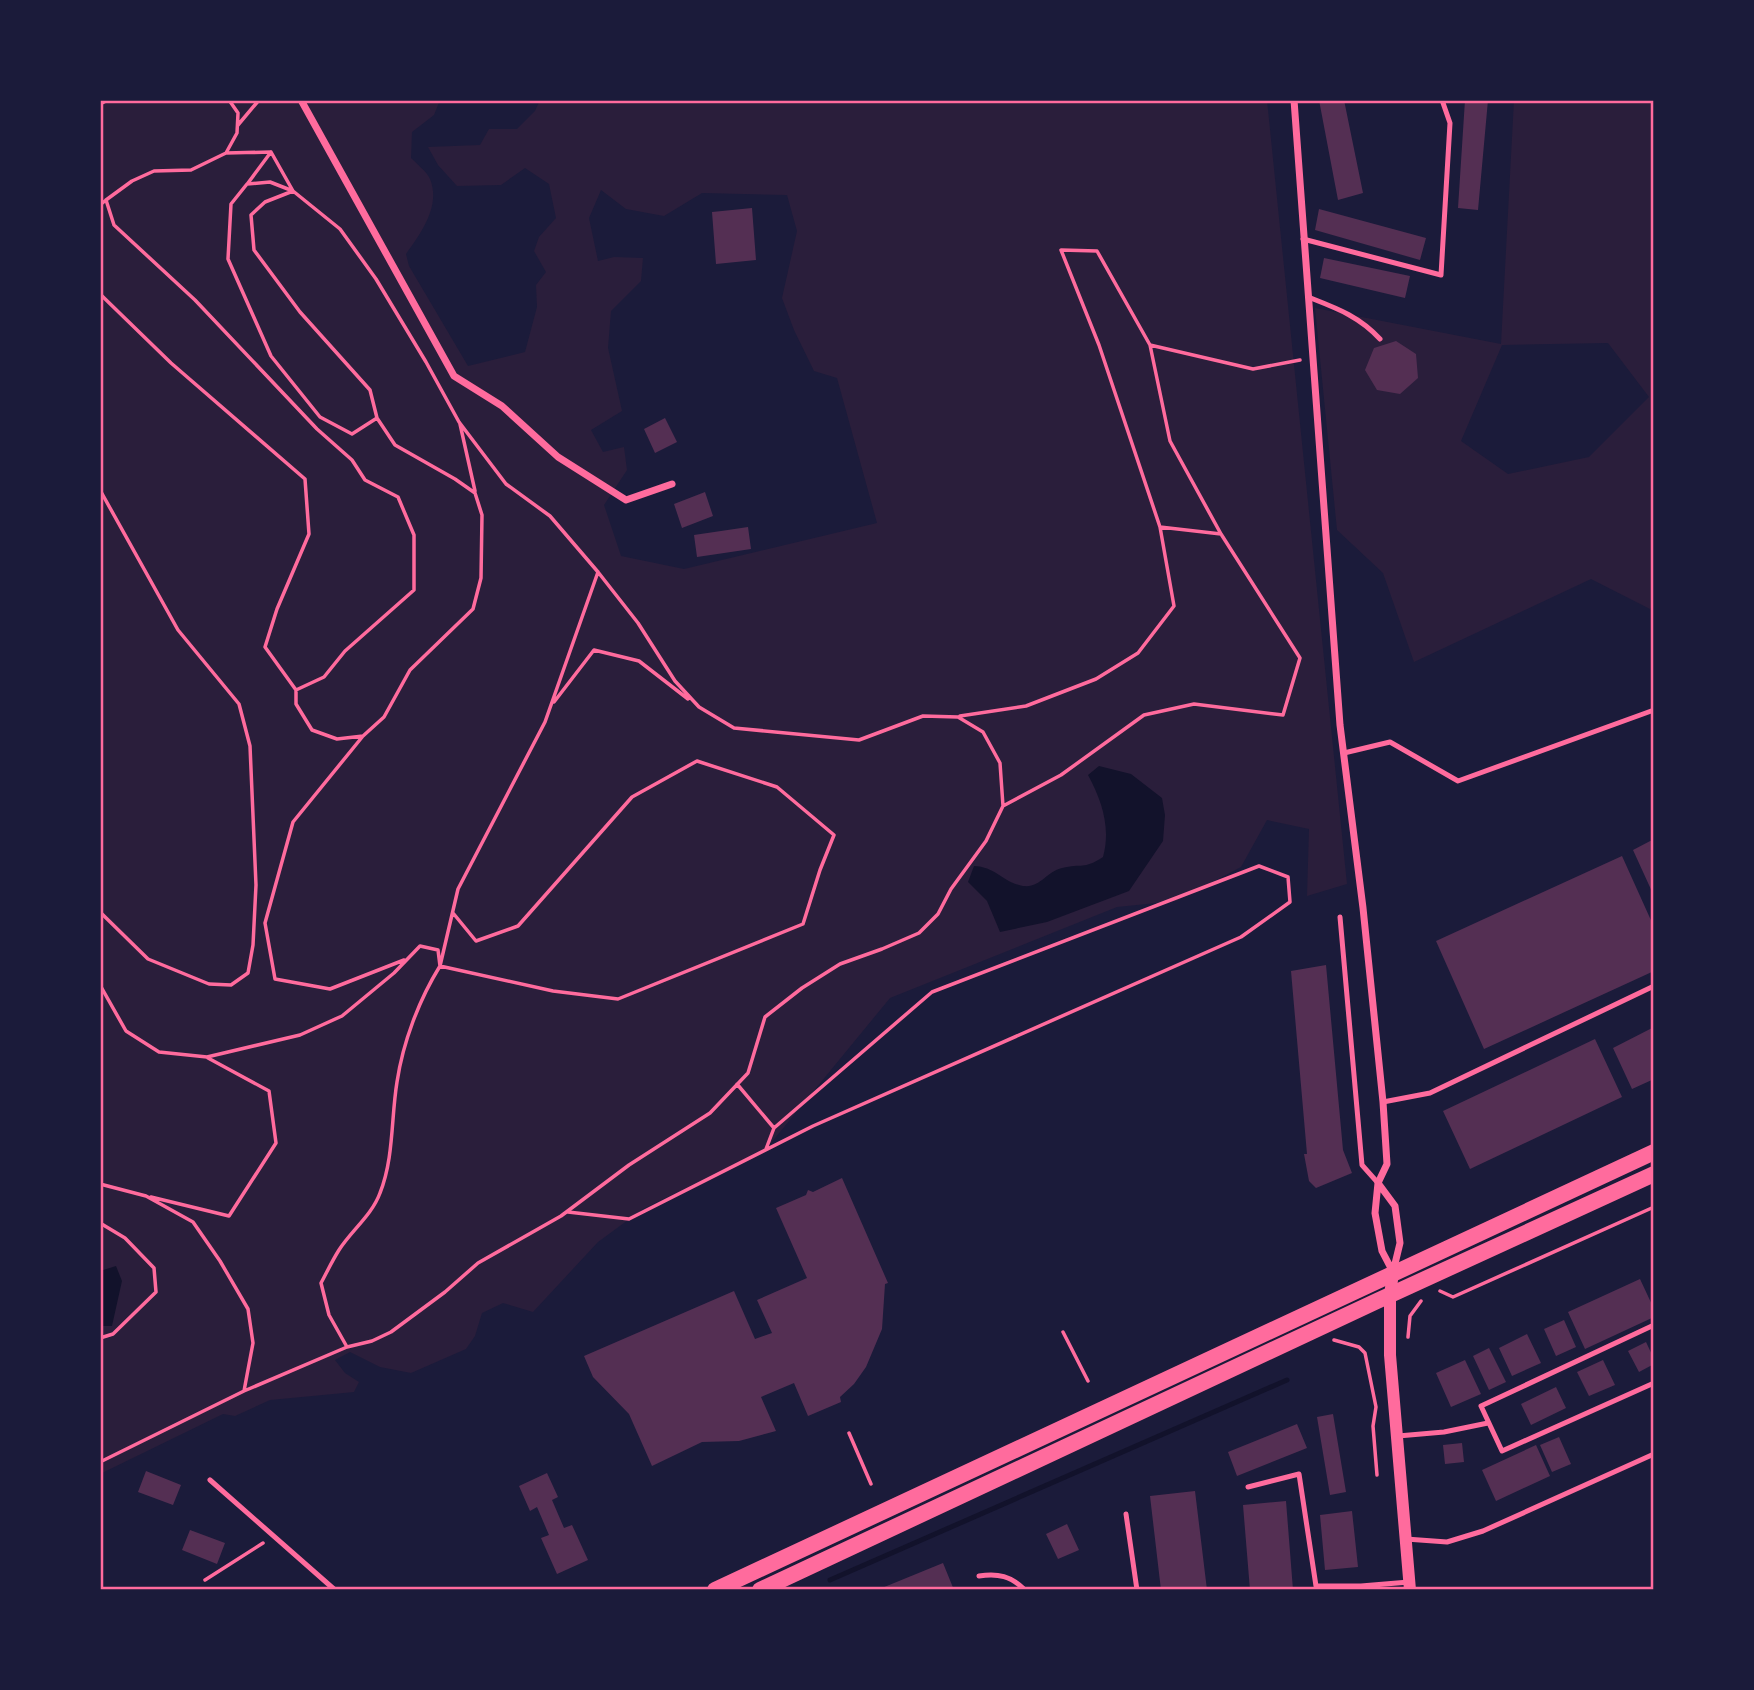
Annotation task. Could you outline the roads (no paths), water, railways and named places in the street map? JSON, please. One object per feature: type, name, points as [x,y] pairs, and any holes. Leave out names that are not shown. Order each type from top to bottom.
[{"type":"main road","points":[[715,1590],[1654,1152]]},
{"type":"main road","points":[[760,1590],[1654,1174]]},
{"type":"street","points":[[301,100],[454,376],[502,406],[558,457],[626,500],[672,484]]},
{"type":"street","points":[[1294,100],[1340,725],[1383,1102],[1387,1164],[1378,1182],[1375,1213],[1382,1251],[1393,1272]]},
{"type":"street","points":[[1378,1182],[1395,1206],[1400,1243],[1390,1296],[1390,1355],[1410,1586]]},
{"type":"lane","points":[[1303,239],[1441,275],[1450,123],[1442,100]]},
{"type":"lane","points":[[1308,297],[1366,324],[1380,339]]},
{"type":"lane","points":[[1344,753],[1390,741],[1458,781],[1654,710]]},
{"type":"lane","points":[[1340,918],[1362,1166],[1378,1182]]},
{"type":"lane","points":[[1383,1102],[1430,1093],[1654,986]]},
{"type":"lane","points":[[1654,1325],[1481,1406],[1502,1451],[1654,1384]]},
{"type":"lane","points":[[1397,1436],[1444,1432],[1488,1423]]},
{"type":"lane","points":[[1406,1539],[1447,1542],[1483,1531],[1654,1454]]},
{"type":"lane","points":[[1248,1487],[1299,1474],[1316,1586],[1410,1586]]},
{"type":"lane","points":[[210,1480],[335,1590]]},
{"type":"lane","points":[[1126,1514],[1137,1590]]},
{"type":"lane","points":[[979,1576],[994,1574],[1008,1577],[1025,1590]]},
{"type":"waterway","points":[[830,1580],[1287,1380]]}]
